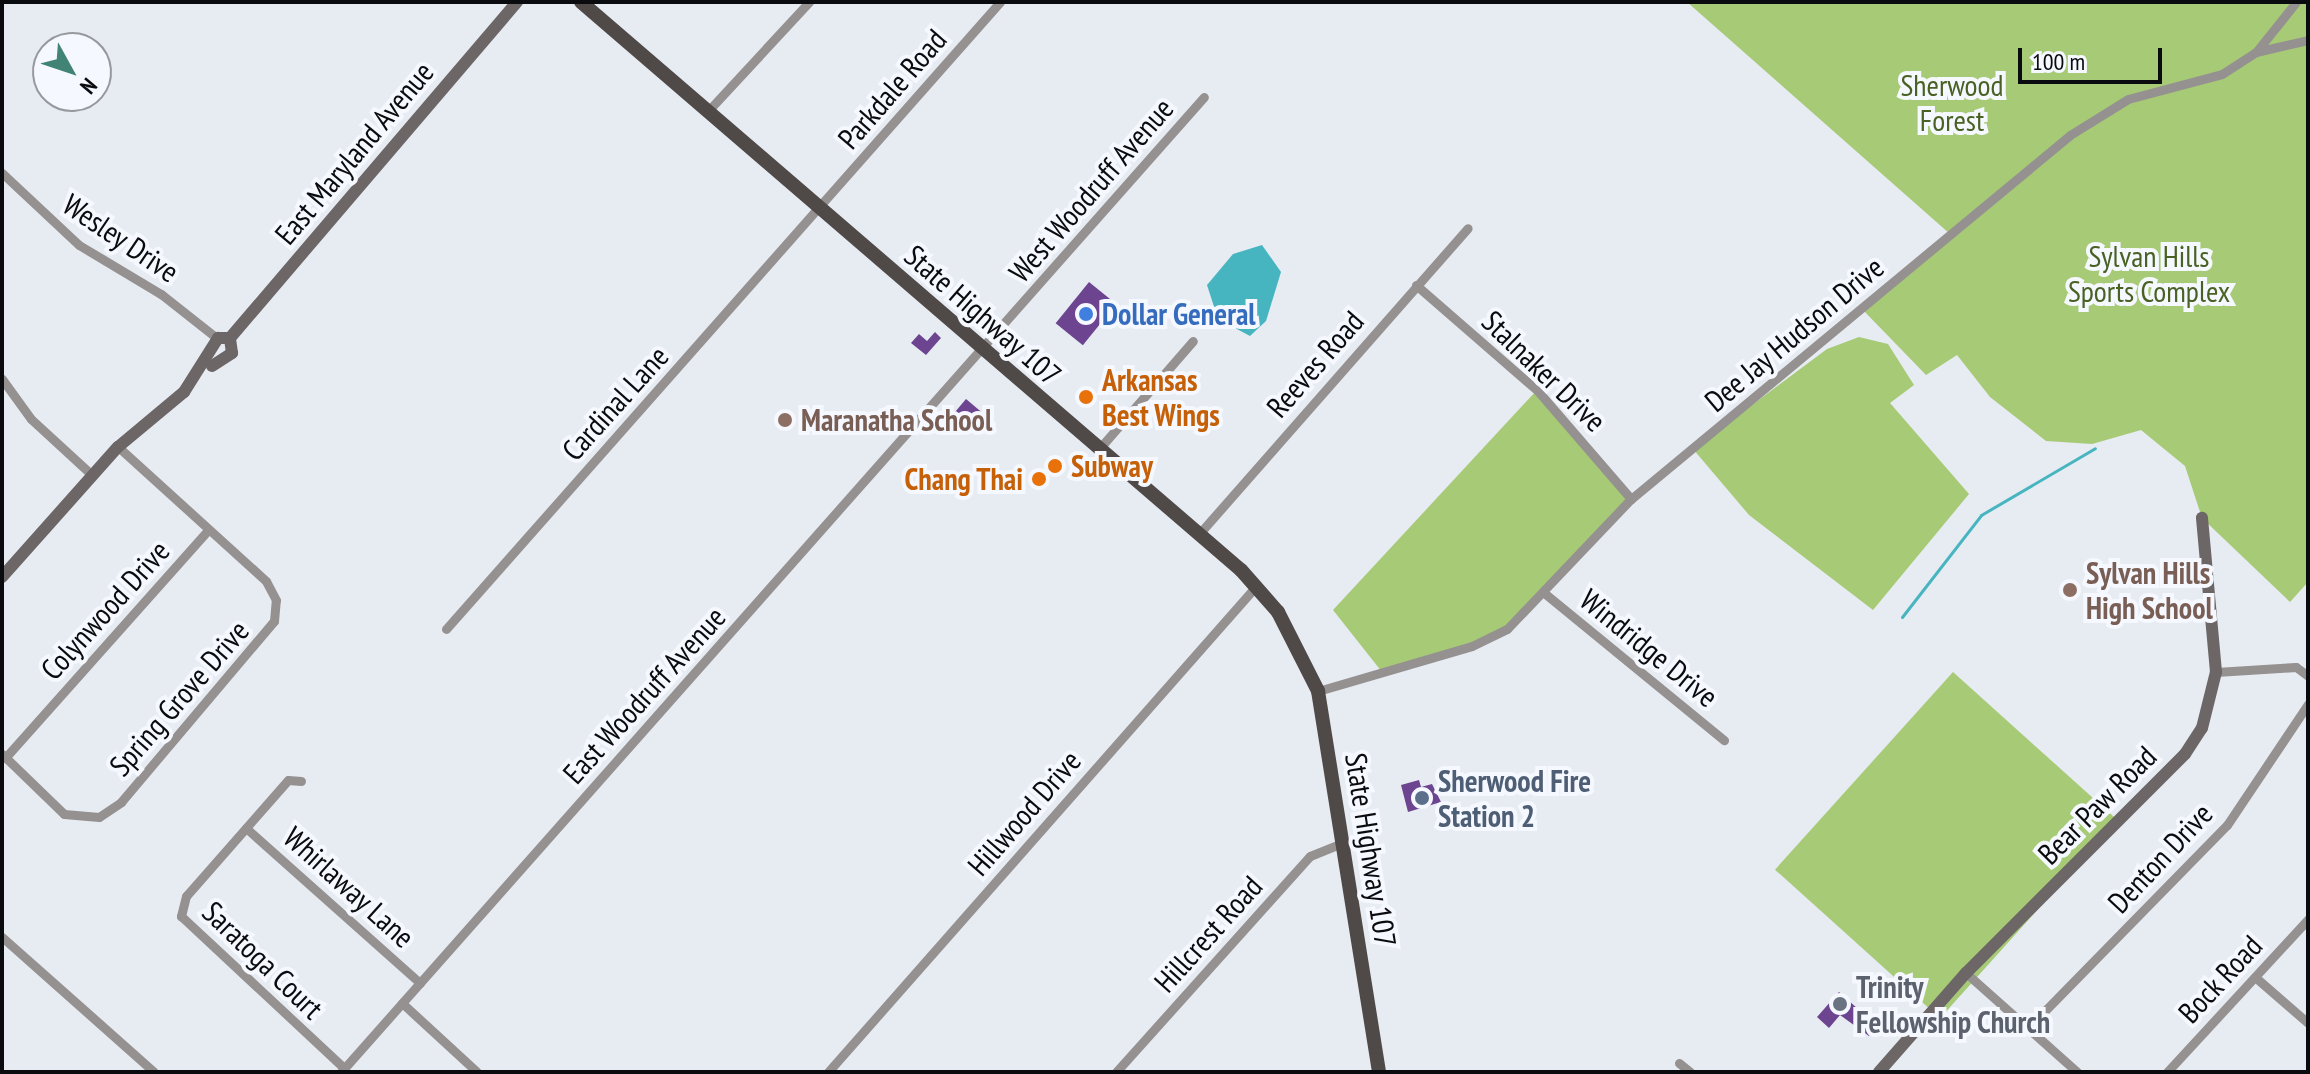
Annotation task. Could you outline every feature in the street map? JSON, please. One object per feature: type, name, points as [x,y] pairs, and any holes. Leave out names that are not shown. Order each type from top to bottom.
[{"type":"main road","name":"State Highway 107","points":[[581,2],[1257,585],[1298,643],[1318,691],[1379,1072]]},
{"type":"street","name":"East Maryland Avenue","points":[[2,577],[118,447],[201,371],[517,2]]},
{"type":"street","points":[[708,111],[809,2]]},
{"type":"street","name":"Parkdale Road","points":[[819,209],[1000,2]]},
{"type":"street","name":"Dee Jay Hudson Drive","points":[[1318,691],[1472,646],[1507,629],[1631,499],[2070,135],[2107,108],[2222,74],[2256,52],[2296,2]]},
{"type":"street","points":[[2256,52],[2308,40]]},
{"type":"street","name":"West Woodruff Avenue","points":[[983,350],[1204,97]]},
{"type":"street","name":"Wesley Drive","points":[[2,173],[79,245],[161,294],[222,346]]},
{"type":"street","name":"Cardinal Lane","points":[[446,629],[819,209]]},
{"type":"street","name":"Reeves Road","points":[[1199,534],[1468,228]]},
{"type":"street","name":"Stalnaker Drive","points":[[1416,285],[1537,390],[1631,499]]},
{"type":"street","points":[[1099,449],[1193,341]]},
{"type":"street","name":"East Woodruff Avenue","points":[[342,1070],[983,350]]},
{"type":"street","points":[[2,379],[31,419],[92,475]]},
{"type":"street","name":"Spring Grove Drive","points":[[4,756],[69,817],[99,817],[121,802],[274,621],[276,600],[266,581],[118,447]]},
{"type":"street","name":"Bear Paw Road","points":[[1880,1072],[1966,973],[2185,754],[2210,709],[2216,672],[2202,518]]},
{"type":"street","name":"Colynwood Drive","points":[[4,756],[208,530]]},
{"type":"street","name":"Hillwood Drive","points":[[828,1072],[1257,585]]},
{"type":"street","name":"Windridge Drive","points":[[1543,592],[1724,740]]},
{"type":"street","points":[[2216,672],[2296,667],[2308,676]]},
{"type":"street","name":"Denton Drive","points":[[2028,1028],[2227,825],[2308,704]]},
{"type":"street","name":"Saratoga Court","points":[[301,781],[288,780],[186,896],[184,926],[342,1070]]},
{"type":"street","name":"Whirlaway Lane","points":[[246,828],[420,983]]},
{"type":"street","name":"Hillcrest Road","points":[[1116,1072],[1310,856],[1344,842]]},
{"type":"street","name":"Bock Road","points":[[2167,1072],[2308,919]]},
{"type":"street","points":[[2,937],[154,1072]]},
{"type":"street","points":[[1966,973],[2077,1072]]},
{"type":"street","points":[[2255,977],[2308,1023]]},
{"type":"street","points":[[402,1003],[477,1072]]},
{"type":"street","points":[[1679,1063],[1690,1072]]},
{"type":"green space","name":"Sylvan Hills Sports Complex","points":[[1687,2],[2308,2],[2308,582],[2290,602],[2202,518],[2185,466],[2141,430],[2092,444],[2046,441],[1990,397],[1957,355],[1926,375],[1862,309],[1950,234]]},
{"type":"green space","points":[[1859,337],[1888,344],[1914,385],[1890,403],[1969,494],[1873,610],[1749,515],[1693,449],[1827,349]]},
{"type":"green space","points":[[1537,390],[1631,499],[1496,636],[1382,672],[1333,610]]},
{"type":"green space","points":[[1953,672],[2118,821],[1940,1018],[1775,870]]},
{"type":"water","points":[[1262,245],[1281,272],[1266,321],[1250,336],[1218,319],[1207,285],[1233,254]]},
{"type":"building","name":"Dollar General","points":[[1089,282],[1116,304],[1083,345],[1056,323]]},
{"type":"building","points":[[935,332],[941,338],[926,355],[911,343],[919,334],[927,341]]},
{"type":"building","points":[[966,399],[986,416],[973,431],[953,414]]},
{"type":"building","name":"Sherwood Fire Station 2","points":[[1419,780],[1421,787],[1432,784],[1441,802],[1408,812],[1401,785]]},
{"type":"building","name":"Trinity Fellowship Church","points":[[1839,992],[1867,1017],[1875,1029],[1869,1036],[1840,1015],[1829,1028],[1817,1017]]},
{"type":"waterway","points":[[1902,617],[1981,515],[2095,448]]},
{"type":"place","name":"Dollar General","points":[[1086,314]]},
{"type":"place","name":"Arkansas Best Wings","points":[[1086,397]]},
{"type":"place","name":"Maranatha School","points":[[785,420]]},
{"type":"place","name":"Subway","points":[[1055,466]]},
{"type":"place","name":"Chang Thai","points":[[1039,479]]},
{"type":"place","name":"Sylvan Hills High School","points":[[2070,590]]},
{"type":"place","name":"Sherwood Fire Station 2","points":[[1422,798]]},
{"type":"place","name":"Trinity Fellowship Church","points":[[1840,1004]]},
{"type":"park label","name":"Sherwood Forest","points":[[1952,102]]}]
